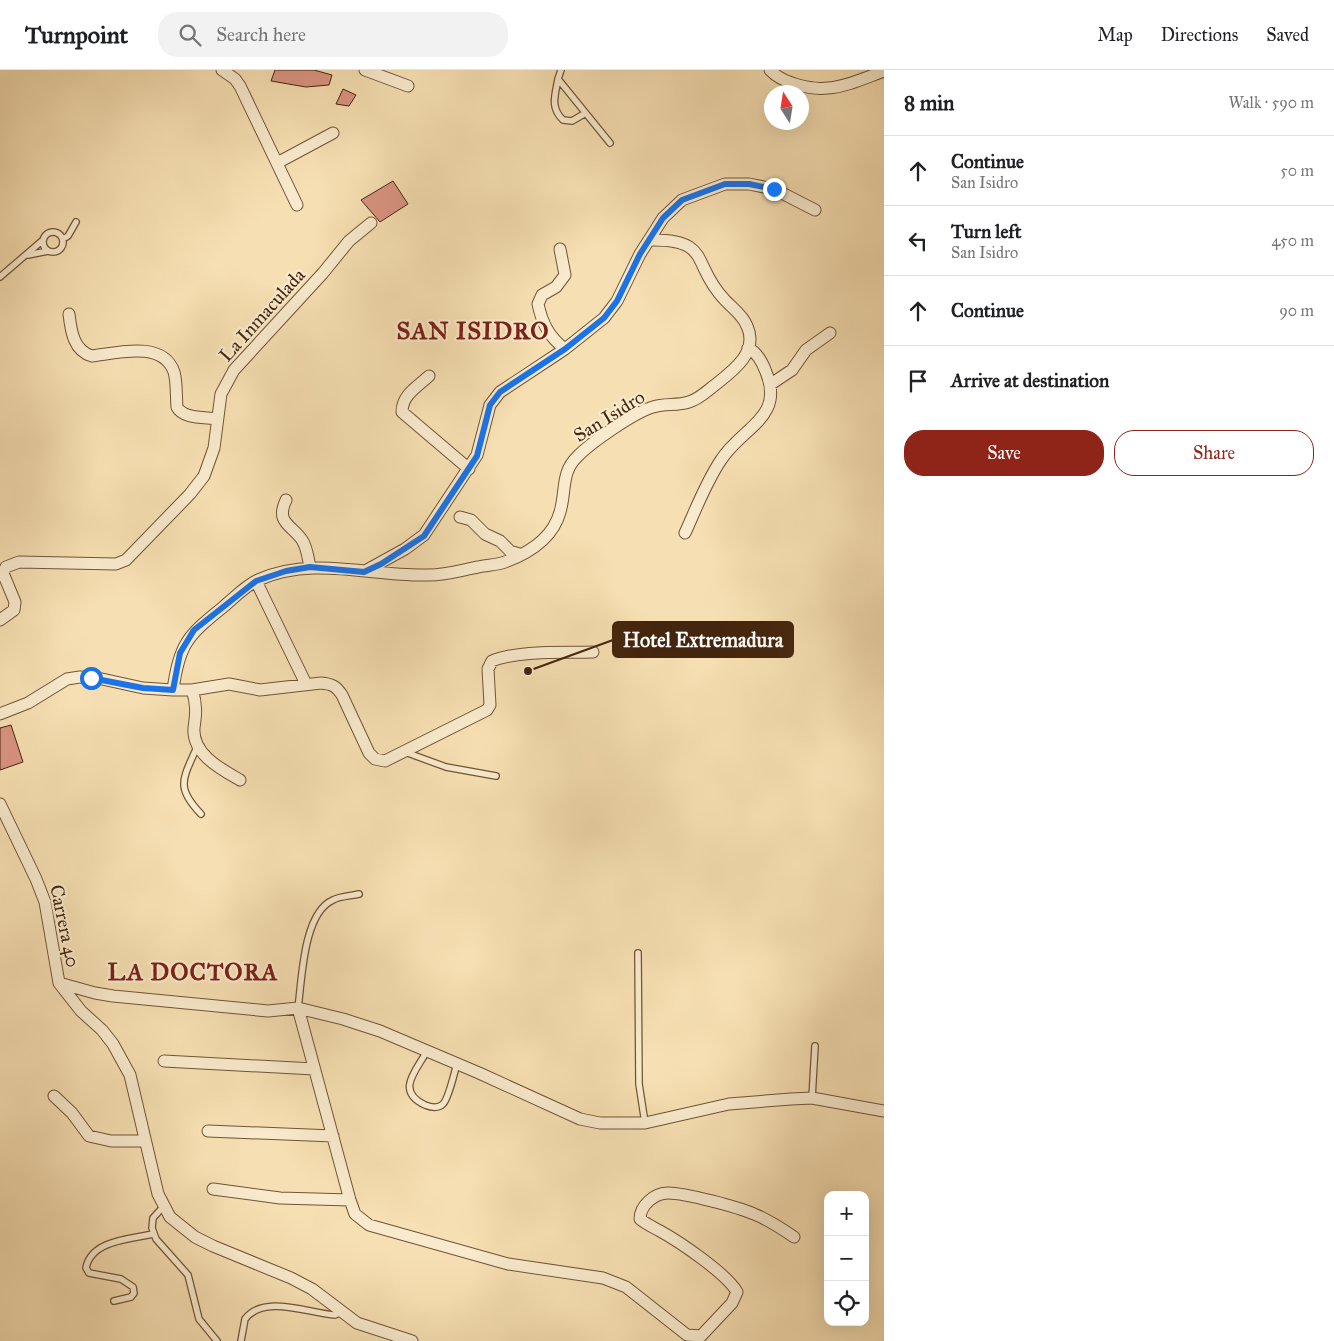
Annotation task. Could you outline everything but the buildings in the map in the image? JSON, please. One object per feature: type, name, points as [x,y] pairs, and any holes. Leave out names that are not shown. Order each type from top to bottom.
[{"type":"street","points":[[222,70],[235,79],[240,86],[297,206]]},
{"type":"street","points":[[365,70],[408,86]]},
{"type":"street","points":[[770,70],[776,76],[802,86],[828,88],[866,74],[884,71]]},
{"type":"street","points":[[277,163],[332,133]]},
{"type":"street","points":[[364,572],[389,559],[424,536],[477,456],[490,405],[500,392],[565,349],[604,318],[617,301],[640,254],[663,218],[682,200],[725,184],[749,184],[774,189],[815,210]]},
{"type":"street","name":"La Inmaculada","points":[[0,620],[14,610],[15,602],[3,573],[6,567],[19,562],[116,564],[126,560],[190,494],[204,476],[214,448],[221,394],[234,370],[323,273],[349,241],[371,223]]},
{"type":"street","points":[[650,240],[684,242],[695,250],[714,288],[747,324],[749,333],[748,348],[762,362],[771,384],[772,401],[764,417],[730,446],[720,461],[685,533]]},
{"type":"street","points":[[560,249],[565,275],[556,286],[542,295],[538,304],[542,320],[553,340],[565,349]]},
{"type":"street","points":[[69,314],[73,338],[85,354],[92,356],[149,351],[171,365],[175,374],[179,412],[186,415],[217,419]]},
{"type":"street","points":[[771,384],[792,370],[806,350],[830,333]]},
{"type":"street","name":"San Isidro","points":[[173,690],[180,653],[194,630],[256,581],[286,571],[310,567],[428,575],[454,573],[504,563],[543,542],[553,528],[560,512],[566,474],[572,462],[582,452],[651,407],[691,402],[704,394],[732,373],[742,361],[748,348]]},
{"type":"street","points":[[429,376],[402,403],[402,412],[469,469]]},
{"type":"street","points":[[286,500],[282,508],[282,516],[286,525],[303,540],[310,567]]},
{"type":"street","points":[[460,517],[471,520],[485,534],[500,542],[510,551],[519,554]]},
{"type":"street","points":[[256,581],[306,684]]},
{"type":"street","points":[[0,714],[28,703],[67,679],[80,677],[102,679],[143,688],[173,690],[192,690],[229,684],[260,690],[321,682],[337,688],[369,752],[375,759],[385,761],[487,710],[490,705],[488,669],[492,661],[499,658],[538,654],[593,652]]},
{"type":"street","points":[[192,690],[196,700],[194,736],[196,747],[211,761],[240,780]]},
{"type":"street","name":"Carrera 40","points":[[0,804],[36,878],[45,902],[59,983],[81,1011],[102,1030],[113,1044],[130,1075],[144,1141],[163,1207]]},
{"type":"street","points":[[59,983],[95,993],[188,1004],[268,1011],[298,1008],[380,1031],[580,1119],[622,1125],[645,1123],[729,1104],[812,1098],[884,1111]]},
{"type":"street","points":[[298,1008],[350,1200],[356,1214],[368,1225],[508,1264],[611,1281],[626,1287],[687,1335],[701,1336],[732,1303],[737,1292],[733,1284],[722,1275],[640,1219],[640,1212],[653,1197],[668,1192],[752,1213],[775,1224],[794,1237]]},
{"type":"street","points":[[164,1061],[314,1069]]},
{"type":"street","points":[[54,1096],[72,1113],[89,1136],[111,1141],[144,1141]]},
{"type":"street","points":[[208,1132],[333,1136]]},
{"type":"street","points":[[213,1189],[280,1198],[350,1200]]},
{"type":"street","points":[[163,1207],[170,1218],[195,1237],[233,1255],[291,1278],[312,1289],[364,1326],[412,1341]]},
{"type":"lane","points":[[561,70],[553,102],[556,113],[563,120],[572,121],[584,114]]},
{"type":"lane","points":[[558,79],[584,114],[610,142]]},
{"type":"lane","points":[[62,238],[68,236],[76,222]]},
{"type":"lane","points":[[0,277],[26,256],[48,233],[52,232],[60,235],[62,238]]},
{"type":"lane","points":[[26,256],[60,250],[62,238]]},
{"type":"lane","points":[[43,240],[48,251]]},
{"type":"lane","points":[[196,747],[184,776],[184,788],[187,800],[201,814]]},
{"type":"lane","points":[[405,752],[446,767],[496,776]]},
{"type":"lane","points":[[298,1008],[310,929],[322,908],[332,900],[359,894]]},
{"type":"lane","points":[[638,953],[638,1076],[645,1123]]},
{"type":"lane","points":[[812,1098],[815,1046]]},
{"type":"lane","points":[[427,1051],[409,1085],[409,1094],[413,1100],[429,1107],[438,1107],[444,1103],[457,1064]]},
{"type":"lane","points":[[163,1207],[152,1218],[153,1234],[188,1275],[199,1320],[217,1341]]},
{"type":"lane","points":[[114,1301],[131,1297],[134,1293],[133,1287],[121,1279],[89,1273],[86,1268],[88,1260],[94,1251],[112,1243],[153,1234]]},
{"type":"lane","points":[[241,1341],[245,1319],[259,1307],[288,1307],[335,1315],[341,1313],[342,1310]]},
{"type":"place","name":"Hotel Extremadura","points":[[528,671]]},
{"type":"district","name":"SAN ISIDRO","points":[[473,331]]},
{"type":"district","name":"LA DOCTORA","points":[[193,972]]},
{"type":"route","points":[[91,678],[128,686],[173,690],[180,653],[194,630],[256,581],[286,571],[310,567],[364,572],[381,564],[424,536],[477,456],[490,405],[500,392],[565,349],[604,318],[617,301],[640,254],[663,218],[682,200],[725,184],[749,184],[774,189]]}]
